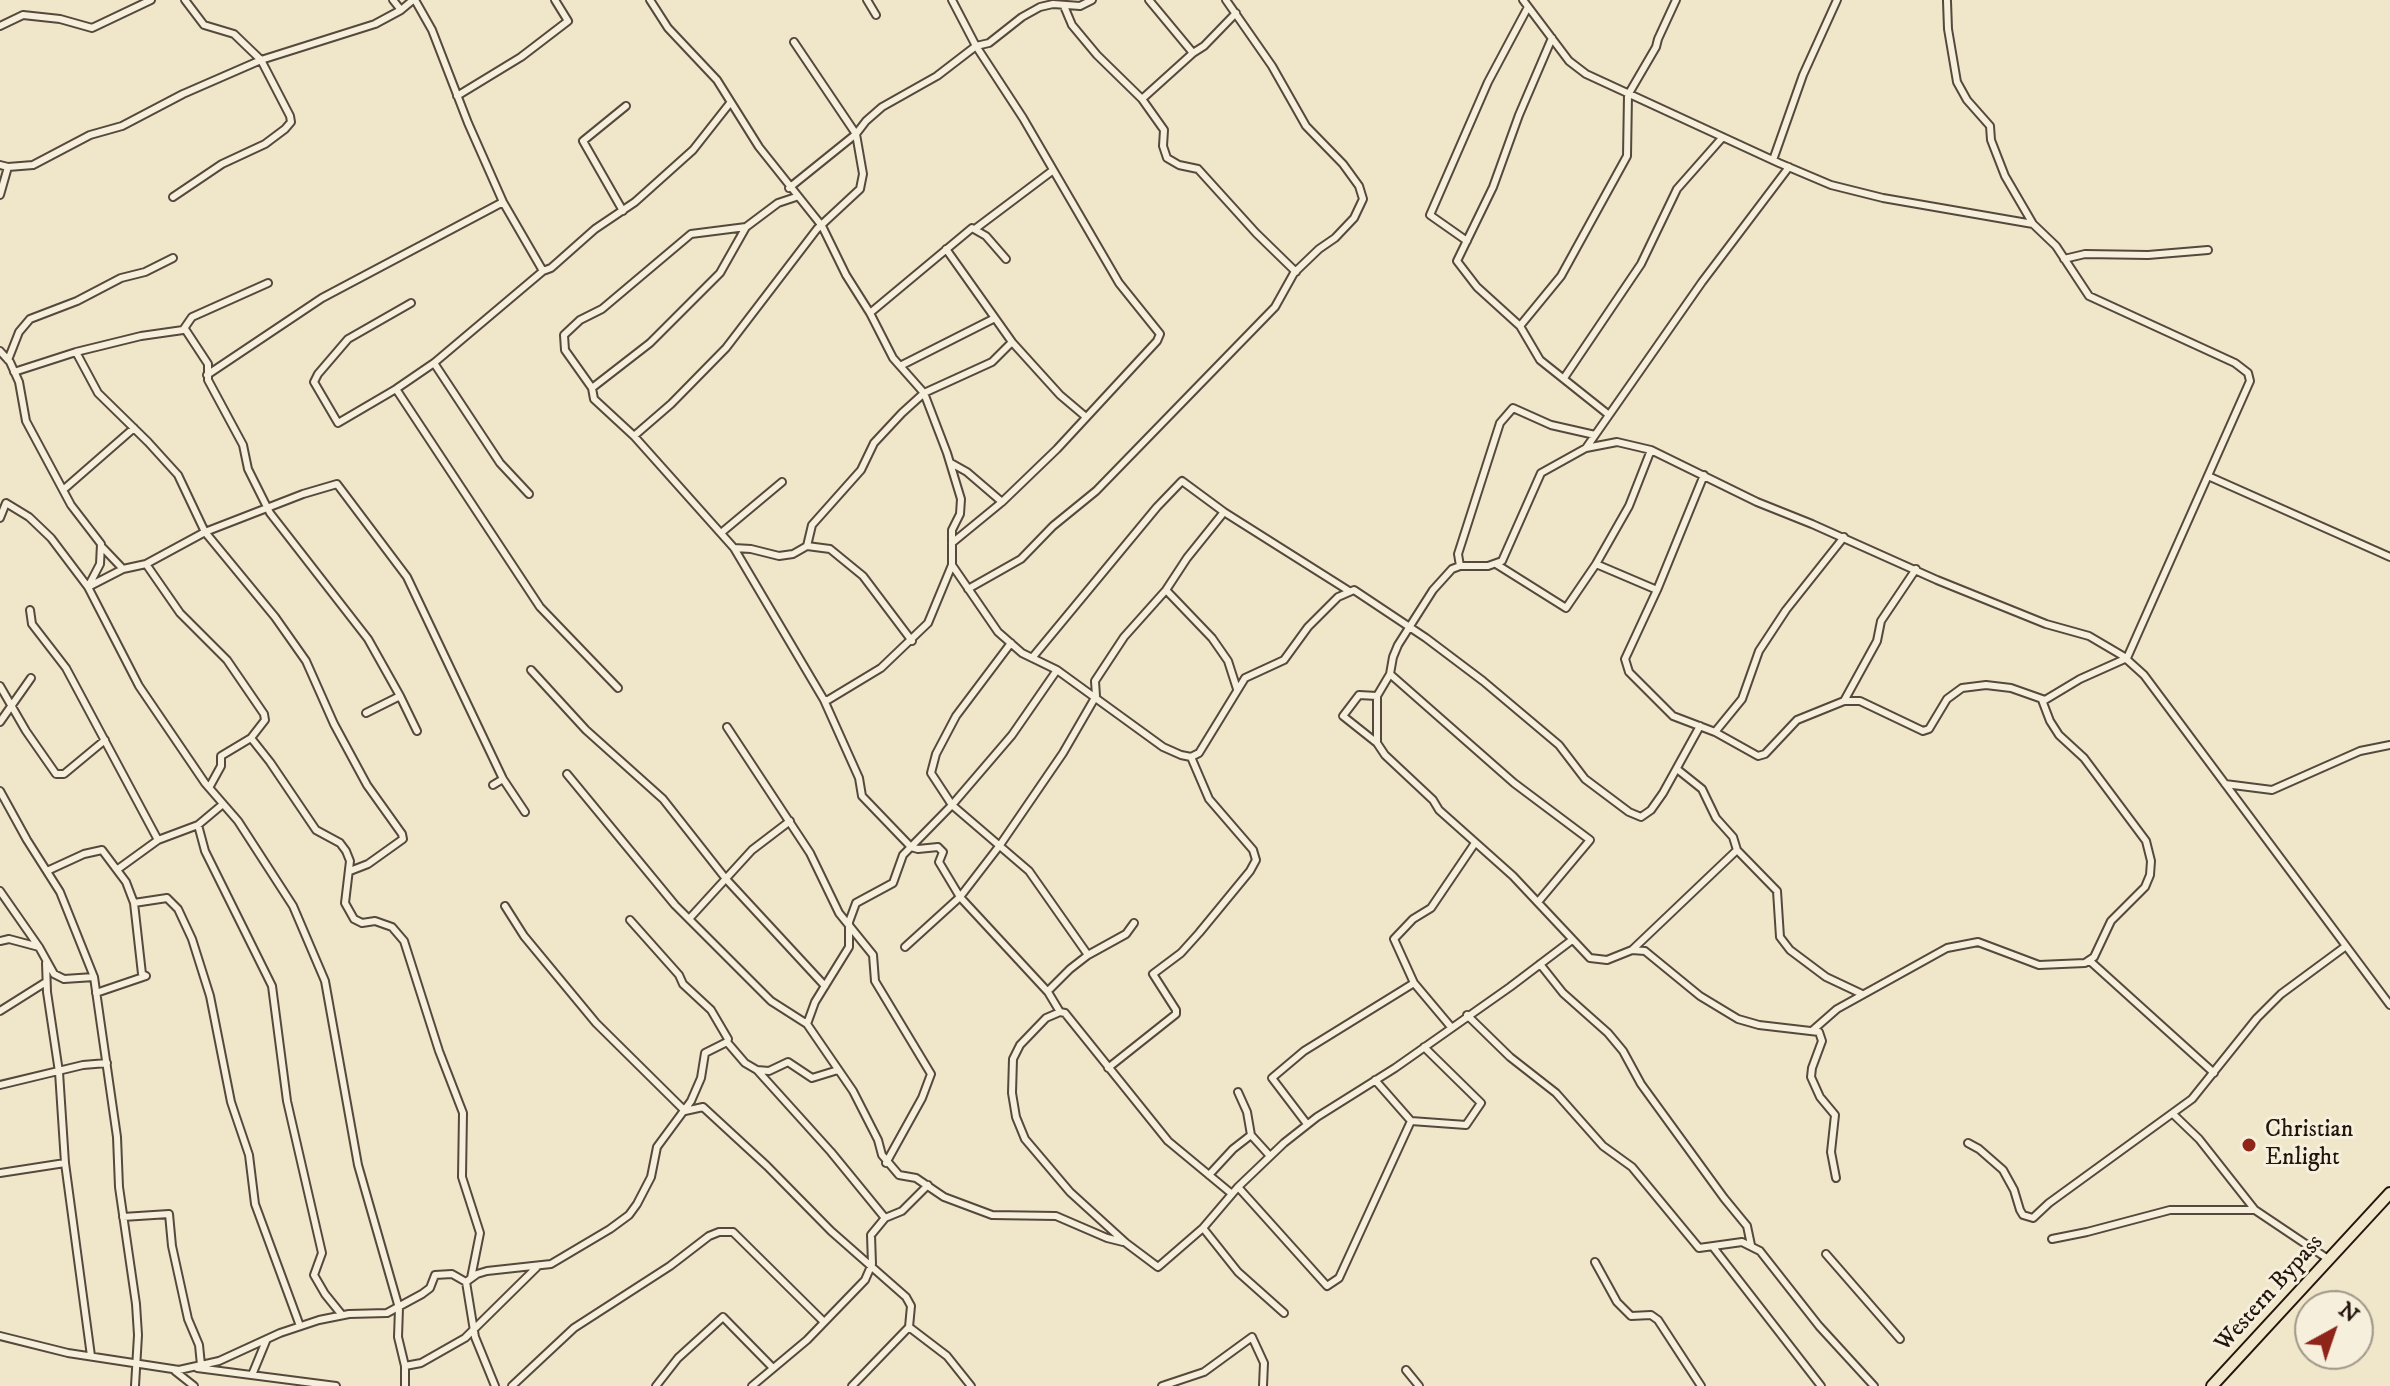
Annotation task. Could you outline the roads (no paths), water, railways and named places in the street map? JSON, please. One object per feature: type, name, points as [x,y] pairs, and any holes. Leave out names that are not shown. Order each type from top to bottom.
[{"type":"main road","name":"Western Bypass","points":[[2212,1386],[2390,1193]]},
{"type":"street","points":[[0,26],[23,15],[60,19],[92,28],[151,0]]},
{"type":"street","points":[[173,197],[198,178],[265,144],[290,125],[290,116],[261,60],[234,34],[204,25],[185,0]]},
{"type":"street","points":[[393,0],[401,10]]},
{"type":"street","points":[[0,195],[4,166],[33,165],[90,135],[122,126],[183,94],[261,60],[367,27],[414,0],[432,30],[503,202],[543,271]]},
{"type":"street","points":[[457,96],[521,57],[568,21],[555,0]]},
{"type":"street","points":[[650,0],[668,28],[717,80],[759,147],[822,226],[893,358],[924,393],[961,499],[960,514],[952,530],[952,565],[928,623],[881,668],[824,700]]},
{"type":"street","points":[[867,0],[876,15]]},
{"type":"street","points":[[952,0],[976,46],[1023,118],[1119,283],[1160,334],[1157,341],[1057,449],[1002,502],[952,543]]},
{"type":"street","points":[[789,188],[856,134],[882,107],[937,76],[976,46],[989,43],[1022,17],[1040,7],[1053,4],[1080,6],[1092,0]]},
{"type":"street","points":[[1149,0],[1193,53]]},
{"type":"street","points":[[968,589],[1021,559],[1053,526],[1096,491],[1275,307],[1296,272],[1354,218],[1363,199],[1359,186],[1343,164],[1306,126],[1272,66],[1226,0]]},
{"type":"street","points":[[1520,326],[1561,276],[1627,156],[1628,95],[1656,47],[1676,0]]},
{"type":"street","points":[[1773,160],[1803,75],[1837,0]]},
{"type":"street","points":[[1947,1],[1948,29],[1957,82],[1967,100],[1990,126],[1991,140],[2005,176],[2033,224],[2056,246],[2079,285],[2089,296],[2235,363],[2248,373],[2250,381],[2133,650],[2126,659],[2042,700]]},
{"type":"street","points":[[1467,241],[1430,215],[1526,3],[1569,61],[1586,74],[1722,138],[1831,185],[1883,198],[2033,224]]},
{"type":"street","points":[[1064,6],[1072,25],[1097,55],[1142,99],[1164,130],[1163,146],[1167,158],[1179,165],[1198,169],[1296,272]]},
{"type":"street","points":[[1142,99],[1204,46],[1236,13]]},
{"type":"street","points":[[1552,38],[1493,187],[1457,261],[1477,287],[1520,326],[1540,360],[1609,415]]},
{"type":"street","points":[[634,436],[671,404],[726,348],[822,226],[851,199],[863,182],[856,134],[794,42]]},
{"type":"street","points":[[411,303],[348,339],[314,382],[338,423],[434,363],[564,254],[623,211],[687,157],[730,103]]},
{"type":"street","points":[[623,211],[583,141],[626,106]]},
{"type":"street","points":[[1564,378],[1641,264],[1677,189],[1722,138]]},
{"type":"street","points":[[1586,448],[1702,282],[1789,167]]},
{"type":"street","points":[[870,313],[968,231],[975,229],[1052,171]]},
{"type":"street","points":[[592,388],[650,343],[720,273],[746,227],[778,203],[796,197]]},
{"type":"street","points":[[207,375],[322,298],[503,202]]},
{"type":"street","points":[[746,227],[691,234],[602,309],[580,320],[564,335],[565,350],[592,388],[594,399],[634,436],[734,548],[824,700],[859,778],[862,796],[911,847],[938,847],[943,852],[939,862],[960,897],[1048,992],[1060,1012],[1070,1018],[1168,1141],[1232,1194]]},
{"type":"street","points":[[975,229],[986,236],[1006,259]]},
{"type":"street","points":[[946,249],[1012,342],[1060,395],[1086,417]]},
{"type":"street","points":[[2064,259],[2085,254],[2148,255],[2208,250]]},
{"type":"street","points":[[8,360],[19,332],[30,319],[173,258]]},
{"type":"street","points":[[185,329],[192,317],[268,283]]},
{"type":"street","points":[[902,365],[995,318]]},
{"type":"street","points":[[185,329],[208,364],[207,375],[243,445],[248,469],[268,508],[368,639],[417,731]]},
{"type":"street","points":[[14,372],[76,352],[185,329]]},
{"type":"street","points":[[807,546],[812,525],[861,470],[874,443],[924,393],[992,362],[1012,342]]},
{"type":"street","points":[[0,351],[19,382],[26,421],[63,490],[103,548],[123,569]]},
{"type":"street","points":[[76,352],[98,393],[178,475],[205,532],[275,617],[306,661],[334,724],[367,785],[407,835],[368,864],[350,871]]},
{"type":"street","points":[[434,363],[500,463],[529,494]]},
{"type":"street","points":[[396,389],[540,607],[618,688]]},
{"type":"street","points":[[1460,566],[1458,554],[1500,423],[1513,408],[1551,425],[1595,435]]},
{"type":"street","points":[[63,490],[134,428]]},
{"type":"street","points":[[1377,743],[1377,696],[1390,674],[1393,657],[1446,574],[1460,566],[1502,561],[1541,473],[1586,448],[1617,442],[1651,450],[1757,502],[1844,537],[1937,580],[2046,624],[2089,636],[2126,659],[2144,675],[2390,1005]]},
{"type":"street","points":[[1496,564],[1566,608],[1596,564],[1629,506],[1651,450]]},
{"type":"street","points":[[950,463],[967,472],[1002,502]]},
{"type":"street","points":[[1704,475],[1624,664],[1629,672],[1673,716],[1715,732],[1758,756],[1762,756],[1797,720],[1844,701],[1860,701],[1923,731],[1929,729],[1947,699],[1962,688],[1986,685],[2011,688],[2042,700],[2059,735],[2084,758],[2150,849],[2150,875],[2145,887],[2111,921],[2090,961]]},
{"type":"street","points":[[2208,476],[2390,557]]},
{"type":"street","points":[[1032,658],[1179,481],[1189,484],[1224,512],[1349,591]]},
{"type":"street","points":[[721,533],[782,482]]},
{"type":"street","points":[[88,587],[123,569],[146,564],[205,532],[337,484],[407,577],[503,779],[525,812]]},
{"type":"street","points":[[0,518],[6,503],[29,517],[51,538],[88,587],[139,686],[205,783],[238,821],[293,906],[325,981],[358,1165],[399,1308],[398,1337],[405,1366],[405,1386]]},
{"type":"street","points":[[905,947],[960,897],[1000,845],[1063,753],[1096,696],[1095,681],[1124,637],[1166,590],[1224,512]]},
{"type":"street","points":[[1715,732],[1742,699],[1759,651],[1786,610],[1844,537]]},
{"type":"street","points":[[734,548],[779,556],[793,554],[807,546],[830,549],[863,576],[912,641]]},
{"type":"street","points":[[88,587],[100,564],[103,548]]},
{"type":"street","points":[[146,564],[180,613],[227,660],[264,714],[265,720],[251,738],[221,756],[221,766],[210,786]]},
{"type":"street","points":[[1596,564],[1657,590]]},
{"type":"street","points":[[952,565],[998,632],[1011,643],[1096,696],[1163,747],[1191,757],[1199,753],[1237,689],[1253,672],[1277,666],[1308,627],[1338,597],[1349,591],[1359,591],[1483,681],[1559,745],[1585,779],[1629,812],[1641,817],[1646,816],[1677,769],[1700,726]]},
{"type":"street","points":[[1844,701],[1877,641],[1881,621],[1916,569]]},
{"type":"street","points":[[1166,590],[1212,638],[1228,661],[1237,689]]},
{"type":"street","points":[[30,610],[32,624],[66,668],[158,840]]},
{"type":"street","points":[[1011,643],[956,716],[936,754],[931,773],[952,805],[1029,871],[1088,955]]},
{"type":"street","points":[[531,670],[586,730],[663,799],[726,879],[825,986]]},
{"type":"street","points":[[807,1024],[849,947],[851,913],[856,903],[893,883],[903,855],[952,805],[1012,735],[1057,670]]},
{"type":"street","points":[[1390,674],[1514,783],[1590,840],[1538,902]]},
{"type":"street","points":[[0,722],[31,678]]},
{"type":"street","points":[[0,686],[56,774],[64,774],[105,740]]},
{"type":"street","points":[[1377,696],[1359,695],[1343,716],[1377,743],[1439,810],[1538,902],[1590,958],[1597,961],[1632,950],[1737,850]]},
{"type":"street","points":[[366,713],[400,696]]},
{"type":"street","points":[[727,727],[810,853],[839,913],[873,955],[875,981],[931,1074],[927,1088],[886,1163]]},
{"type":"street","points":[[251,738],[316,830],[340,843],[346,851],[350,871],[345,903],[354,919],[392,927],[404,941],[439,1051],[463,1113],[462,1177],[480,1233],[469,1280],[474,1330],[495,1386]]},
{"type":"street","points":[[2225,784],[2272,790],[2360,751],[2390,745]]},
{"type":"street","points":[[1108,1068],[1176,1014],[1153,974],[1181,953],[1256,860],[1253,850],[1209,799],[1191,757]]},
{"type":"street","points":[[1677,769],[1702,789],[1716,818],[1733,837],[1737,850],[1777,891],[1780,937],[1790,950],[1826,977],[1862,994]]},
{"type":"street","points":[[567,774],[630,853],[689,919],[771,1001],[807,1024],[853,1091],[886,1163],[899,1175],[916,1178],[944,1197],[992,1215],[1056,1216],[1126,1243]]},
{"type":"street","points":[[493,785],[503,779]]},
{"type":"street","points":[[0,791],[70,913],[94,977],[117,1137],[123,1217],[136,1304],[135,1386]]},
{"type":"street","points":[[118,869],[158,840],[198,825],[223,804]]},
{"type":"street","points":[[689,919],[752,850],[790,821]]},
{"type":"street","points":[[198,825],[205,851],[272,986],[287,1101],[322,1253],[314,1275],[342,1315]]},
{"type":"street","points":[[1451,1027],[1414,983],[1394,939],[1413,919],[1431,908],[1475,843]]},
{"type":"street","points":[[47,871],[84,854],[102,850],[118,869],[134,903],[142,974],[146,976],[96,993]]},
{"type":"street","points":[[0,891],[54,974],[64,979],[94,977]]},
{"type":"street","points":[[134,903],[167,898],[178,909],[192,939],[210,996],[231,1102],[249,1155],[255,1204],[300,1326]]},
{"type":"street","points":[[505,906],[524,936],[596,1023],[685,1111]]},
{"type":"street","points":[[630,920],[679,975],[683,984],[711,1010],[727,1035],[727,1042],[745,1063],[757,1070],[831,1152],[885,1218]]},
{"type":"street","points":[[1050,989],[1088,955],[1126,934],[1134,923]]},
{"type":"street","points":[[0,941],[9,939],[39,947]]},
{"type":"street","points":[[1060,1012],[1046,1018],[1032,1031],[1013,1059],[1012,1093],[1016,1117],[1025,1139],[1070,1192],[1126,1243],[1158,1267],[1203,1228],[1238,1187],[1307,1124],[1424,1047],[1572,940]]},
{"type":"street","points":[[1813,1030],[1837,1009],[1862,994],[1947,948],[1971,942],[1988,944],[2039,965],[2090,961],[2214,1073]]},
{"type":"street","points":[[1968,1143],[2003,1170],[2023,1215],[2033,1218],[2091,1171],[2192,1099],[2257,1018],[2281,994],[2346,946]]},
{"type":"street","points":[[1632,950],[1645,951],[1655,957],[1700,996],[1738,1019],[1759,1025],[1819,1032],[1822,1041],[1811,1077],[1820,1097],[1835,1115],[1831,1152],[1836,1178]]},
{"type":"street","points":[[46,963],[59,1072],[65,1163],[91,1356]]},
{"type":"street","points":[[1540,964],[1563,993],[1608,1033],[1623,1051],[1641,1084],[1747,1226],[1751,1245]]},
{"type":"street","points":[[0,1011],[46,982]]},
{"type":"street","points":[[1307,1124],[1272,1078],[1304,1051],[1414,983]]},
{"type":"street","points":[[1467,1015],[1520,1065],[1556,1093],[1603,1146],[1632,1167],[1699,1248],[1742,1242],[1760,1251],[1819,1326],[1874,1386]]},
{"type":"street","points":[[0,1336],[172,1370],[219,1361],[300,1326],[342,1315],[387,1313],[430,1288],[435,1275],[452,1274],[469,1280],[487,1271],[537,1267],[560,1260],[629,1215],[651,1177],[657,1147],[685,1111],[701,1078],[705,1053],[727,1042]]},
{"type":"street","points":[[1375,1080],[1411,1121],[1466,1125],[1481,1103],[1424,1047]]},
{"type":"street","points":[[757,1070],[769,1071],[788,1062],[812,1078],[838,1070]]},
{"type":"street","points":[[0,1085],[107,1063]]},
{"type":"street","points":[[1238,1092],[1247,1112],[1251,1135],[1270,1156]]},
{"type":"street","points":[[685,1111],[703,1107],[831,1231],[906,1297],[911,1306],[909,1327],[852,1386]]},
{"type":"street","points":[[2173,1114],[2199,1139],[2255,1210],[2328,1259]]},
{"type":"street","points":[[1238,1187],[1327,1286],[1339,1278],[1411,1121]]},
{"type":"street","points":[[1209,1175],[1251,1135]]},
{"type":"street","points":[[0,1173],[65,1163]]},
{"type":"street","points":[[752,1386],[807,1340],[865,1280],[872,1264],[871,1235],[885,1218],[902,1211],[928,1185]]},
{"type":"street","points":[[2052,1239],[2170,1210],[2255,1210]]},
{"type":"street","points":[[123,1217],[169,1214],[172,1246],[188,1319],[199,1345],[201,1365]]},
{"type":"street","points":[[1203,1228],[1238,1272],[1284,1313]]},
{"type":"street","points":[[512,1386],[574,1328],[719,1232],[733,1232],[824,1322]]},
{"type":"street","points":[[1713,1247],[1821,1386]]},
{"type":"street","points":[[1826,1254],[1900,1339]]},
{"type":"street","points":[[1595,1262],[1617,1302],[1631,1316],[1651,1315],[1658,1320],[1701,1386]]},
{"type":"street","points":[[405,1366],[421,1363],[465,1338],[537,1267]]},
{"type":"street","points":[[656,1386],[678,1358],[723,1317],[772,1367]]},
{"type":"street","points":[[909,1327],[947,1356],[971,1386]]},
{"type":"street","points":[[1162,1386],[1204,1372],[1252,1337],[1264,1363],[1263,1386]]},
{"type":"street","points":[[252,1375],[266,1341]]},
{"type":"street","points":[[191,1367],[336,1386]]},
{"type":"street","points":[[172,1370],[194,1386]]},
{"type":"street","points":[[1406,1370],[1419,1386]]},
{"type":"place","name":"Christian Enlight","points":[[2249,1145]]}]
